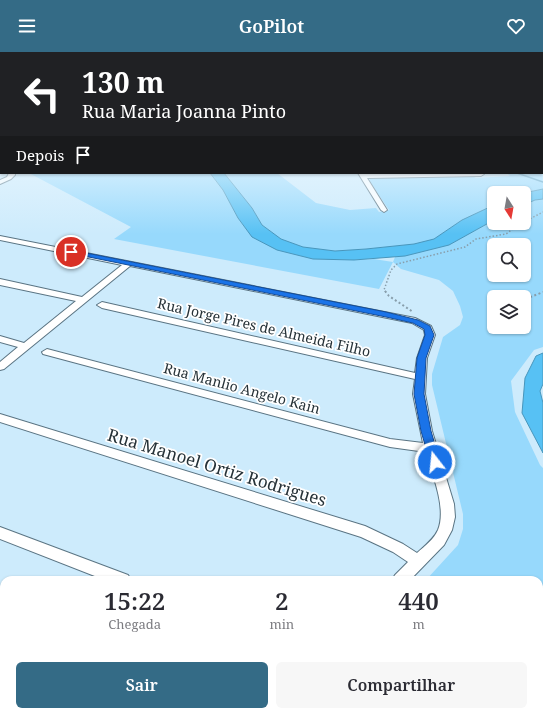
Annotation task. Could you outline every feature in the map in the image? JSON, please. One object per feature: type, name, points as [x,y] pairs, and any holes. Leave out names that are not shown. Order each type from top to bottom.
[{"type":"street","points":[[0,182],[9,178],[12,174]]},
{"type":"street","points":[[362,174],[481,174]]},
{"type":"street","points":[[362,174],[384,210]]},
{"type":"street","points":[[0,238],[128,264],[414,318],[428,328],[430,335],[422,358],[419,394],[426,431],[447,504],[448,517],[445,530],[438,541],[404,576]]},
{"type":"street","points":[[0,367],[128,264]]},
{"type":"street","points":[[0,282],[84,300]]},
{"type":"street","name":"Rua Jorge Pires de Almeida Filho","points":[[102,305],[420,377]]},
{"type":"street","points":[[0,340],[25,346]]},
{"type":"street","name":"Rua Manlio Angelo Kain","points":[[47,352],[390,443],[431,448]]},
{"type":"street","name":"Rua Manoel Ortiz Rodrigues","points":[[0,418],[365,532],[398,548],[418,561]]},
{"type":"street","points":[[0,532],[113,576]]},
{"type":"path","points":[[531,218],[543,212]]},
{"type":"path","points":[[414,318],[413,312],[410,309],[389,296],[384,290],[391,270],[397,264],[464,247],[476,239],[510,233],[512,230]]},
{"type":"path","points":[[531,297],[543,292]]},
{"type":"shaded area","points":[[31,174],[211,174],[223,190],[238,218],[277,250],[313,259],[374,259],[393,262],[379,289],[114,239],[131,227]]},
{"type":"shaded area","points":[[211,174],[225,174],[252,208],[262,225],[281,239],[303,247],[335,251],[414,244],[434,239],[462,220],[487,208],[487,224],[449,245],[405,256],[354,260],[313,259],[277,250],[252,237],[238,218],[223,190]]},
{"type":"shaded area","points":[[225,174],[278,174],[316,203],[350,210],[376,208],[379,212],[389,210],[370,182],[370,178],[372,177],[470,175],[476,178],[510,176],[508,174],[543,174],[543,189],[531,192],[531,186],[487,186],[487,208],[462,220],[434,239],[414,244],[335,251],[303,247],[281,239],[262,225],[252,208]]},
{"type":"shaded area","points":[[543,189],[543,199],[531,202],[531,192]]},
{"type":"shaded area","points":[[543,199],[543,347],[534,350],[511,381],[515,412],[540,465],[543,468],[543,576],[430,576],[458,545],[463,529],[463,514],[432,385],[432,374],[443,337],[460,325],[463,317],[453,291],[439,280],[401,269],[393,262],[395,257],[449,245],[487,224],[487,230],[531,230],[531,202]]},
{"type":"shaded area","points":[[543,353],[543,384],[540,391],[543,403],[543,453],[522,413],[525,378],[536,356]]},
{"type":"waterway","points":[[520,174],[543,182]]},
{"type":"route","points":[[71,252],[415,321],[428,328],[430,335],[422,358],[419,394],[426,431],[435,462]]}]
